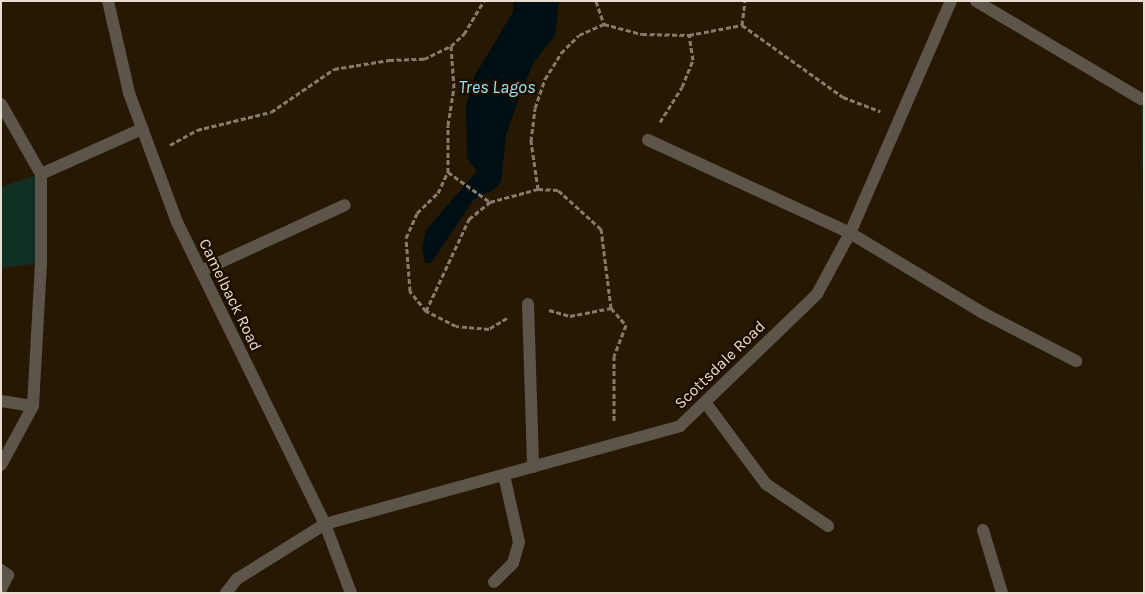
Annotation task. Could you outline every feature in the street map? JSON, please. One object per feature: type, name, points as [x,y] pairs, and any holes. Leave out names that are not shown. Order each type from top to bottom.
[{"type":"street","name":"Camelback Road","points":[[108,1],[129,93],[176,222],[325,524],[351,593]]},
{"type":"street","name":"Scottsdale Road","points":[[226,593],[237,579],[325,524],[680,426],[817,294],[850,233],[951,1]]},
{"type":"street","points":[[976,1],[1141,99]]},
{"type":"street","points":[[1,104],[40,174],[41,263],[33,406],[1,465]]},
{"type":"street","points":[[40,174],[142,129]]},
{"type":"street","points":[[648,140],[850,233],[983,313],[1076,361]]},
{"type":"street","points":[[200,271],[345,205]]},
{"type":"street","points":[[528,304],[533,467]]},
{"type":"street","points":[[1,401],[33,406]]},
{"type":"street","points":[[705,402],[766,484],[828,526]]},
{"type":"street","points":[[494,582],[513,563],[519,542],[504,475]]},
{"type":"street","points":[[983,530],[1002,593]]},
{"type":"street","points":[[1,570],[8,575],[1,589]]},
{"type":"path","points":[[152,154],[197,130],[271,112],[334,69],[389,60],[424,59],[451,46],[464,34],[484,1]]},
{"type":"path","points":[[596,1],[604,24]]},
{"type":"path","points":[[742,25],[745,1]]},
{"type":"path","points":[[538,189],[530,141],[536,108],[546,79],[561,53],[579,35],[604,24],[642,34],[689,35],[742,25],[842,97],[900,118]]},
{"type":"path","points":[[648,140],[682,87],[693,60],[689,35]]},
{"type":"path","points":[[451,46],[454,88],[448,125],[448,172],[438,193],[417,213],[406,238],[410,291],[426,311],[456,326],[489,329],[528,304],[570,316],[611,308]]},
{"type":"path","points":[[448,172],[490,202]]},
{"type":"path","points":[[426,311],[469,219],[490,202],[538,189],[558,190],[601,229],[611,308],[626,325],[614,356],[615,444]]},
{"type":"green space","points":[[1144,98],[1144,268],[1141,99]]},
{"type":"green space","points":[[41,174],[41,263],[1,268],[1,187]]},
{"type":"water","name":"Tres Lagos","points":[[513,1],[559,1],[555,36],[533,63],[518,101],[506,135],[501,182],[493,190],[474,199],[431,263],[425,263],[422,249],[426,230],[477,171],[467,158],[466,106],[474,77],[513,12]]}]
